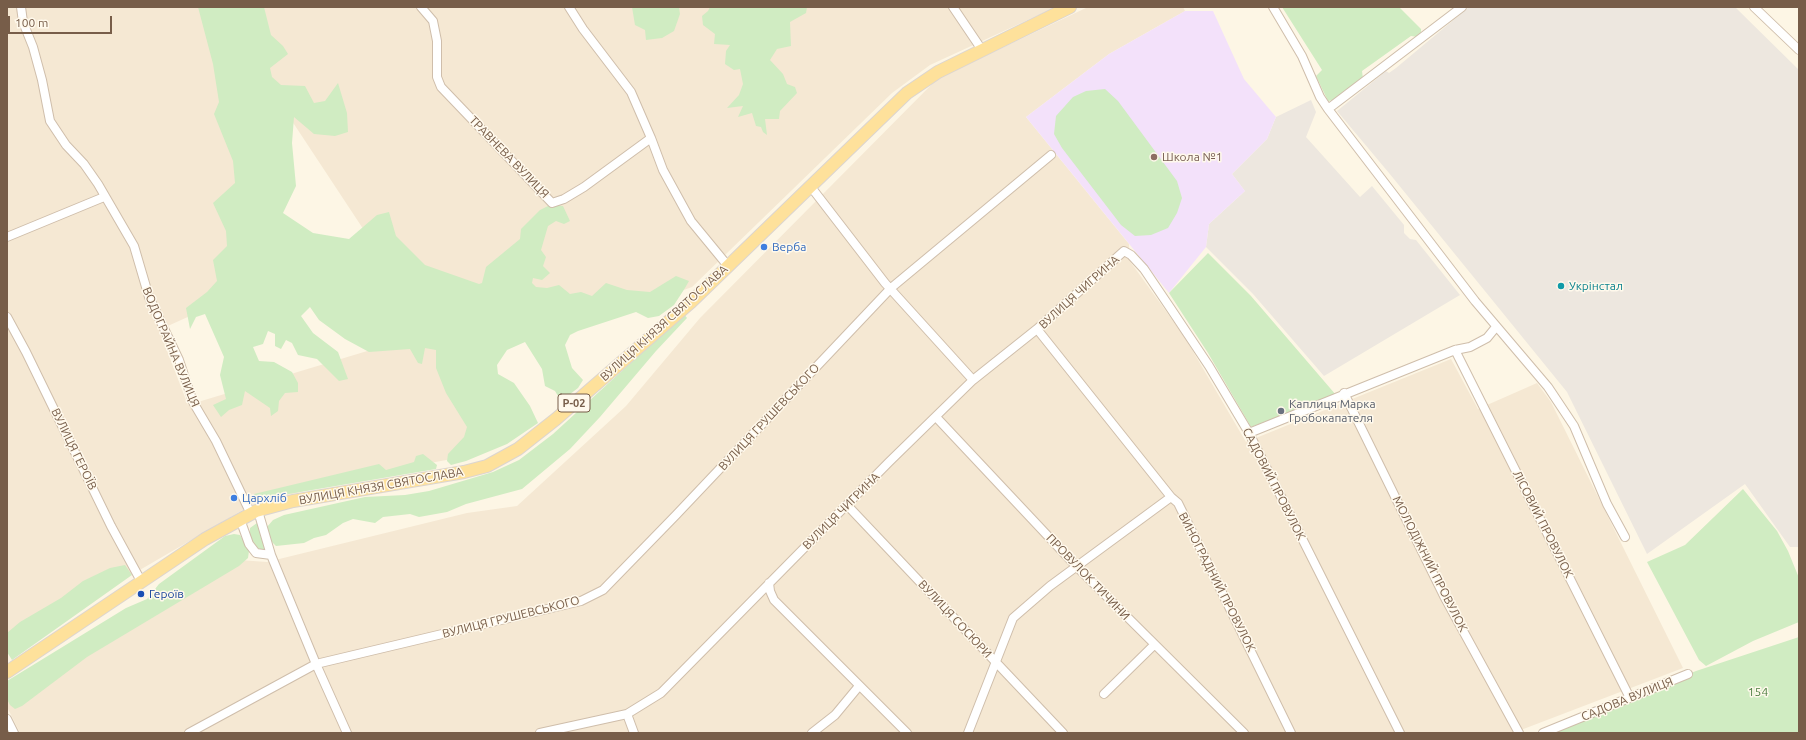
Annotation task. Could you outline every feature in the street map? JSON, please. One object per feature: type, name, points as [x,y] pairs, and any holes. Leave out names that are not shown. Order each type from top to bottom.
[{"type":"main road","name":"ВУЛИЦЯ КНЯЗЯ СВЯТОСЛАВА","points":[[7,671],[142,582],[205,538],[254,512],[293,501],[464,472],[486,466],[518,449],[556,420],[640,344],[691,302],[906,93],[938,72],[1070,7]]},
{"type":"street","name":"ВОДОГРАЙНА ВУЛИЦЯ","points":[[21,7],[22,22],[33,46],[50,120],[66,145],[84,164],[134,246],[149,297],[179,360],[193,402],[216,441],[254,512],[316,664],[347,733]]},
{"type":"street","name":"ТРАВНЕВА ВУЛИЦЯ","points":[[421,7],[433,21],[437,40],[437,76],[441,87],[552,203],[564,199],[584,187],[652,138]]},
{"type":"street","points":[[569,7],[583,29],[632,92],[652,138],[663,170],[691,221],[728,266]]},
{"type":"street","points":[[953,7],[982,50]]},
{"type":"street","points":[[1273,7],[1302,56],[1320,98],[1496,327],[1548,386],[1574,426],[1608,504],[1625,537]]},
{"type":"street","points":[[1328,109],[1462,7]]},
{"type":"street","points":[[1754,7],[1799,50]]},
{"type":"street","name":"ВУЛИЦЯ ГРУШЕВСЬКОГО","points":[[189,733],[316,664],[581,601],[603,590],[891,288],[1051,155]]},
{"type":"street","points":[[811,187],[885,283],[974,380]]},
{"type":"street","points":[[7,237],[104,197]]},
{"type":"street","name":"ВУЛИЦЯ ЧИГРИНА","points":[[540,733],[627,714],[661,693],[769,583],[974,380],[1037,329],[1124,251]]},
{"type":"street","name":"САДОВИЙ ПРОВУЛОК","points":[[1124,251],[1131,254],[1148,275],[1209,366],[1249,433],[1400,733]]},
{"type":"street","name":"ВУЛИЦЯ ГЕРОЇВ","points":[[7,317],[26,352],[111,526],[142,582]]},
{"type":"street","points":[[1249,433],[1344,393],[1455,350],[1470,347],[1487,338],[1496,327]]},
{"type":"street","name":"ВИНОГРАДНИЙ ПРОВУЛОК","points":[[1037,329],[1171,497],[1178,503],[1291,733]]},
{"type":"street","name":"ЛІСОВИЙ ПРОВУЛОК","points":[[1455,350],[1630,698]]},
{"type":"street","name":"МОЛОДІЖНИЙ ПРОВУЛОК","points":[[1344,393],[1444,596],[1519,733]]},
{"type":"street","name":"ПРОВУЛОК ТИЧИНИ","points":[[936,417],[1077,567],[1244,733]]},
{"type":"street","points":[[968,733],[1013,618],[1050,586],[1171,497]]},
{"type":"street","name":"ВУЛИЦЯ СОСЮРИ","points":[[847,506],[1063,733]]},
{"type":"street","points":[[240,520],[249,544],[256,553],[271,555]]},
{"type":"street","points":[[769,583],[770,591],[774,600],[907,733]]},
{"type":"street","points":[[1104,694],[1154,645]]},
{"type":"street","name":"САДОВА ВУЛИЦЯ","points":[[1543,733],[1688,674]]},
{"type":"street","points":[[812,733],[835,715],[859,686]]},
{"type":"street","points":[[627,714],[634,733]]},
{"type":"street","points":[[7,719],[14,733]]},
{"type":"shaded area","points":[[7,7],[205,7],[245,194],[212,306],[159,330],[188,405],[447,327],[479,447],[457,458],[366,475],[253,504],[18,641],[7,633]]},
{"type":"shaded area","points":[[227,7],[1056,7],[930,65],[892,93],[692,287],[653,301],[520,309],[381,256],[257,68]]},
{"type":"shaded area","points":[[1088,7],[1183,7],[1185,11],[1109,54],[1026,117],[1129,244],[1129,260],[1184,336],[1246,442],[1451,359],[1478,409],[1537,383],[1551,402],[1683,668],[1513,733],[20,733],[7,707],[7,684],[225,559],[267,562],[467,513],[517,506],[626,406],[700,318],[937,79]]},
{"type":"shaded area","points":[[1469,7],[1735,7],[1799,70],[1799,547],[1790,547],[1745,484],[1647,554],[1567,392],[1337,111],[1386,71],[1389,73],[1396,68]]},
{"type":"shaded area","name":"Школа №1","points":[[1185,11],[1213,11],[1244,79],[1276,117],[1267,139],[1232,174],[1245,191],[1209,224],[1206,247],[1169,293],[1026,117],[1109,54]]},
{"type":"shaded area","points":[[1311,100],[1316,112],[1306,137],[1360,197],[1372,186],[1404,225],[1404,233],[1410,239],[1416,240],[1460,295],[1324,376],[1253,294],[1206,247],[1209,224],[1245,191],[1232,174],[1267,139],[1276,117]]},
{"type":"green space","points":[[198,7],[264,7],[271,35],[283,46],[288,54],[270,68],[272,77],[281,85],[305,86],[314,103],[325,101],[338,83],[347,113],[348,132],[335,136],[314,134],[294,117],[292,143],[296,186],[283,213],[313,233],[349,239],[377,215],[389,212],[396,236],[425,265],[479,284],[482,283],[486,267],[520,239],[521,229],[540,210],[550,205],[563,206],[570,221],[564,224],[556,221],[548,226],[541,250],[546,257],[543,266],[550,273],[542,280],[533,278],[532,283],[536,287],[547,288],[559,285],[570,294],[581,292],[592,296],[606,283],[627,290],[650,292],[676,276],[689,281],[674,305],[659,316],[648,318],[636,312],[570,335],[565,345],[572,368],[583,380],[578,388],[561,401],[555,391],[545,386],[542,369],[525,342],[507,350],[497,365],[498,374],[514,383],[530,406],[538,423],[507,444],[466,461],[451,465],[447,461],[448,454],[464,437],[467,427],[446,393],[436,368],[436,350],[425,348],[422,364],[418,363],[410,349],[369,352],[345,339],[319,320],[310,307],[301,316],[313,333],[338,352],[348,379],[339,381],[317,359],[298,355],[292,343],[286,340],[281,349],[275,346],[275,334],[268,331],[263,344],[253,347],[259,361],[274,362],[292,372],[298,383],[298,392],[285,393],[279,401],[278,411],[271,416],[270,408],[245,391],[242,405],[229,410],[221,417],[213,405],[226,399],[220,375],[224,357],[205,314],[196,317],[190,329],[186,308],[207,292],[217,281],[213,260],[227,246],[226,231],[213,203],[235,183],[233,161],[214,114],[219,102],[213,64]]},
{"type":"green space","points":[[632,7],[679,7],[680,14],[674,31],[662,38],[646,40],[645,30],[635,25]]},
{"type":"green space","points":[[710,7],[807,7],[806,13],[790,22],[791,46],[777,49],[770,60],[783,74],[787,84],[795,87],[797,93],[780,111],[779,119],[765,119],[767,135],[763,132],[761,127],[756,126],[752,113],[738,117],[743,106],[727,108],[739,95],[743,84],[740,69],[734,70],[725,64],[726,51],[730,45],[714,44],[715,34],[703,25],[702,16]]},
{"type":"green space","points":[[1282,7],[1399,7],[1421,29],[1421,32],[1418,37],[1411,36],[1362,71],[1363,79],[1334,100],[1328,101],[1316,76],[1322,70]]},
{"type":"green space","points":[[1105,89],[1118,101],[1177,181],[1182,198],[1177,213],[1168,228],[1151,235],[1135,236],[1121,225],[1062,148],[1054,134],[1056,116],[1073,97],[1086,91]]},
{"type":"green space","points":[[1208,253],[1251,296],[1336,395],[1251,427],[1208,353],[1169,293]]},
{"type":"green space","points":[[684,314],[687,318],[656,351],[600,417],[570,449],[522,489],[466,504],[447,512],[419,517],[410,514],[383,517],[375,523],[353,519],[343,523],[326,535],[314,538],[304,543],[276,546],[271,541],[267,527],[273,520],[284,515],[365,497],[405,495],[429,491],[493,472],[519,460],[553,434]]},
{"type":"green space","points":[[423,454],[437,465],[436,469],[253,500],[254,494],[379,464],[386,470],[414,462],[416,456]]},
{"type":"green space","points":[[1743,489],[1777,531],[1788,551],[1799,578],[1799,622],[1753,641],[1706,666],[1699,660],[1647,562],[1685,545]]},
{"type":"green space","points":[[257,523],[266,550],[262,551],[255,547],[250,536],[250,528]]},
{"type":"green space","points":[[234,534],[240,535],[249,551],[248,558],[239,566],[87,657],[22,706],[15,709],[10,705],[7,699],[7,681],[126,608],[147,599],[159,584],[225,536]]},
{"type":"green space","points":[[125,565],[132,575],[12,660],[7,652],[7,633],[20,622],[61,598],[83,581],[110,568]]},
{"type":"green space","name":"154","points":[[1799,637],[1799,733],[1544,733],[1696,671]]},
{"type":"place","name":"Школа №1","points":[[1154,157]]},
{"type":"place","name":"Верба","points":[[764,247]]},
{"type":"place","name":"Укрінстал","points":[[1561,286]]},
{"type":"place","name":"Каплиця Марка Гробокапателя","points":[[1281,411]]},
{"type":"place","name":"Цархліб","points":[[234,498]]},
{"type":"place","name":"Героїв","points":[[141,594]]}]
